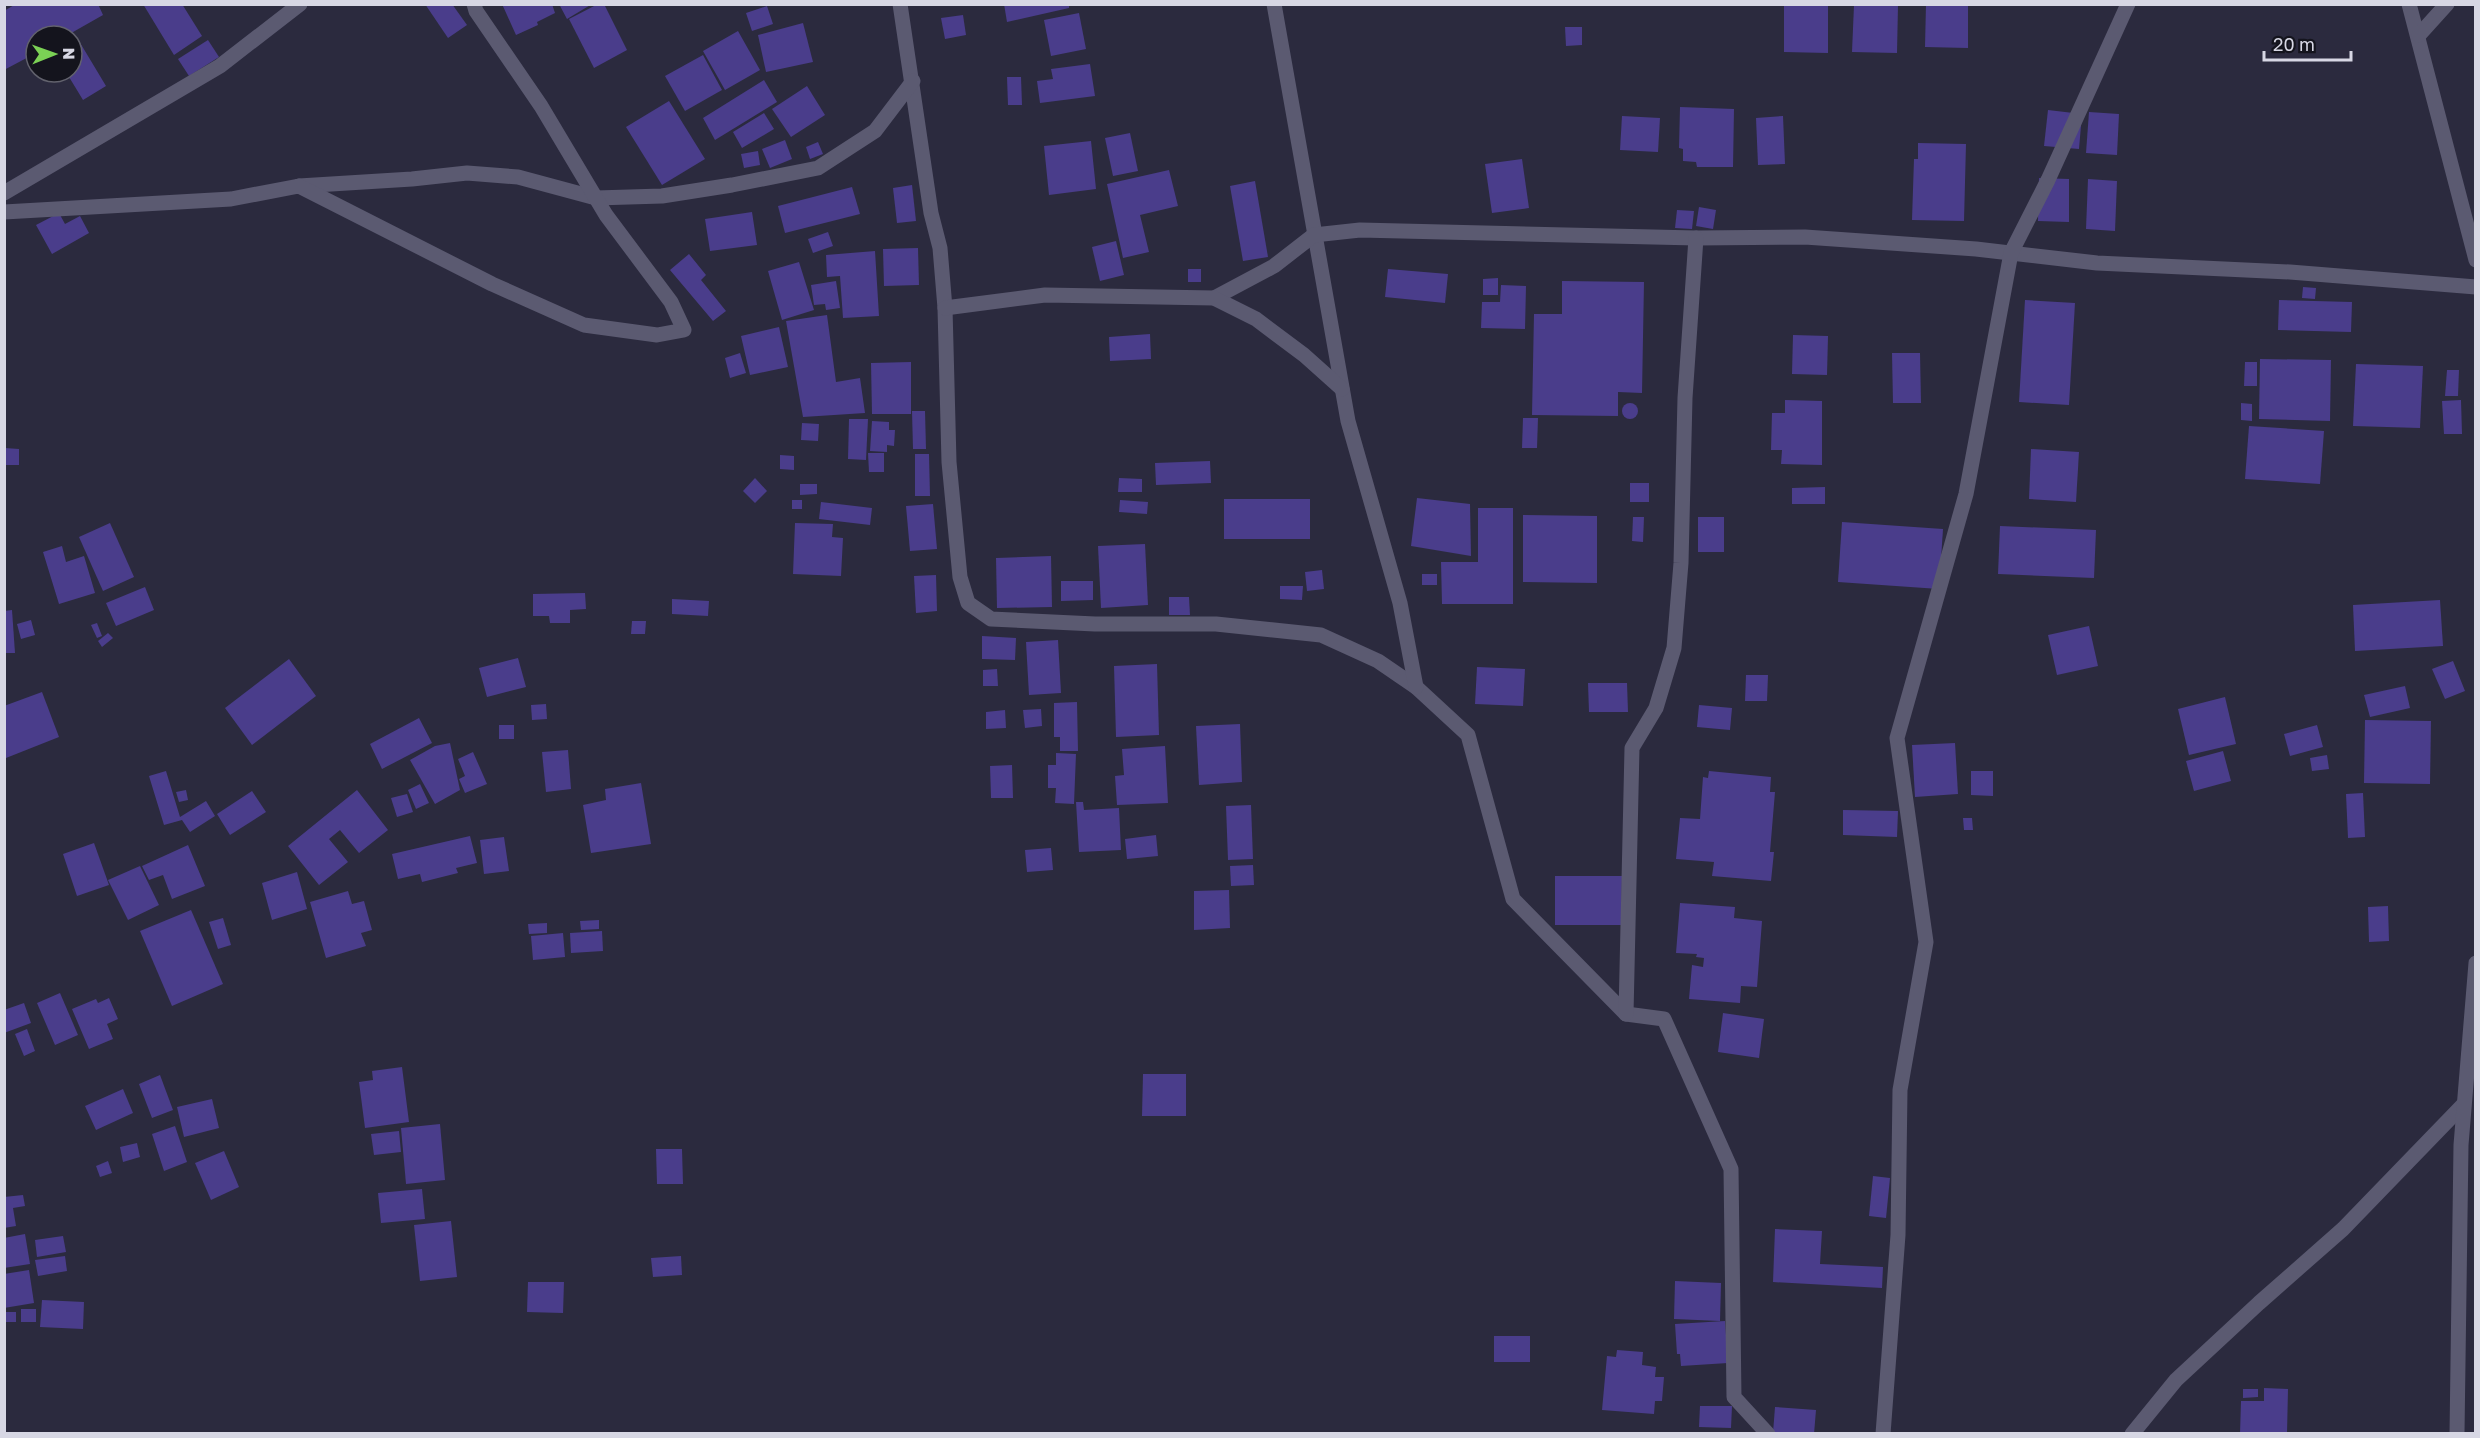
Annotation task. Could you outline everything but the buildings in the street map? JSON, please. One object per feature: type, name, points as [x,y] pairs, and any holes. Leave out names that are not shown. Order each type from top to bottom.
[{"type":"street","points":[[4,193],[220,66],[300,4]]},
{"type":"street","points":[[299,186],[481,279],[584,325],[657,335],[684,330],[670,302],[606,215],[541,106],[476,11],[474,4]]},
{"type":"street","points":[[900,4],[931,213],[940,248],[945,308],[950,462],[960,577],[968,603],[991,619],[1095,624],[1216,624],[1321,635],[1378,661],[1416,687],[1468,735],[1513,899],[1626,1014],[1664,1019],[1731,1169],[1734,1397],[1768,1434]]},
{"type":"street","points":[[1274,4],[1348,421],[1400,603],[1416,687]]},
{"type":"street","points":[[1883,1434],[1898,1235],[1900,1090],[1926,942],[1897,738],[1966,494],[2011,253],[2048,180],[2128,4]]},
{"type":"street","points":[[2409,4],[2419,35],[2475,260]]},
{"type":"street","points":[[2419,35],[2447,4]]},
{"type":"street","points":[[4,212],[231,199],[299,186],[467,173],[518,177],[596,198],[662,196],[818,168],[875,130],[913,81]]},
{"type":"street","points":[[1214,298],[1274,266],[1314,235],[1360,230],[1805,237],[2011,253],[2097,263],[2290,272],[2475,286]]},
{"type":"street","points":[[1626,1014],[1632,748],[1656,708],[1674,648],[1681,563],[1685,398],[1696,237]]},
{"type":"street","points":[[945,308],[1045,295],[1214,298],[1256,319],[1304,355],[1342,389]]},
{"type":"street","points":[[2457,1434],[2468,1145],[2463,1104],[2475,963]]},
{"type":"street","points":[[2132,1434],[2176,1380],[2343,1229],[2463,1104]]}]
